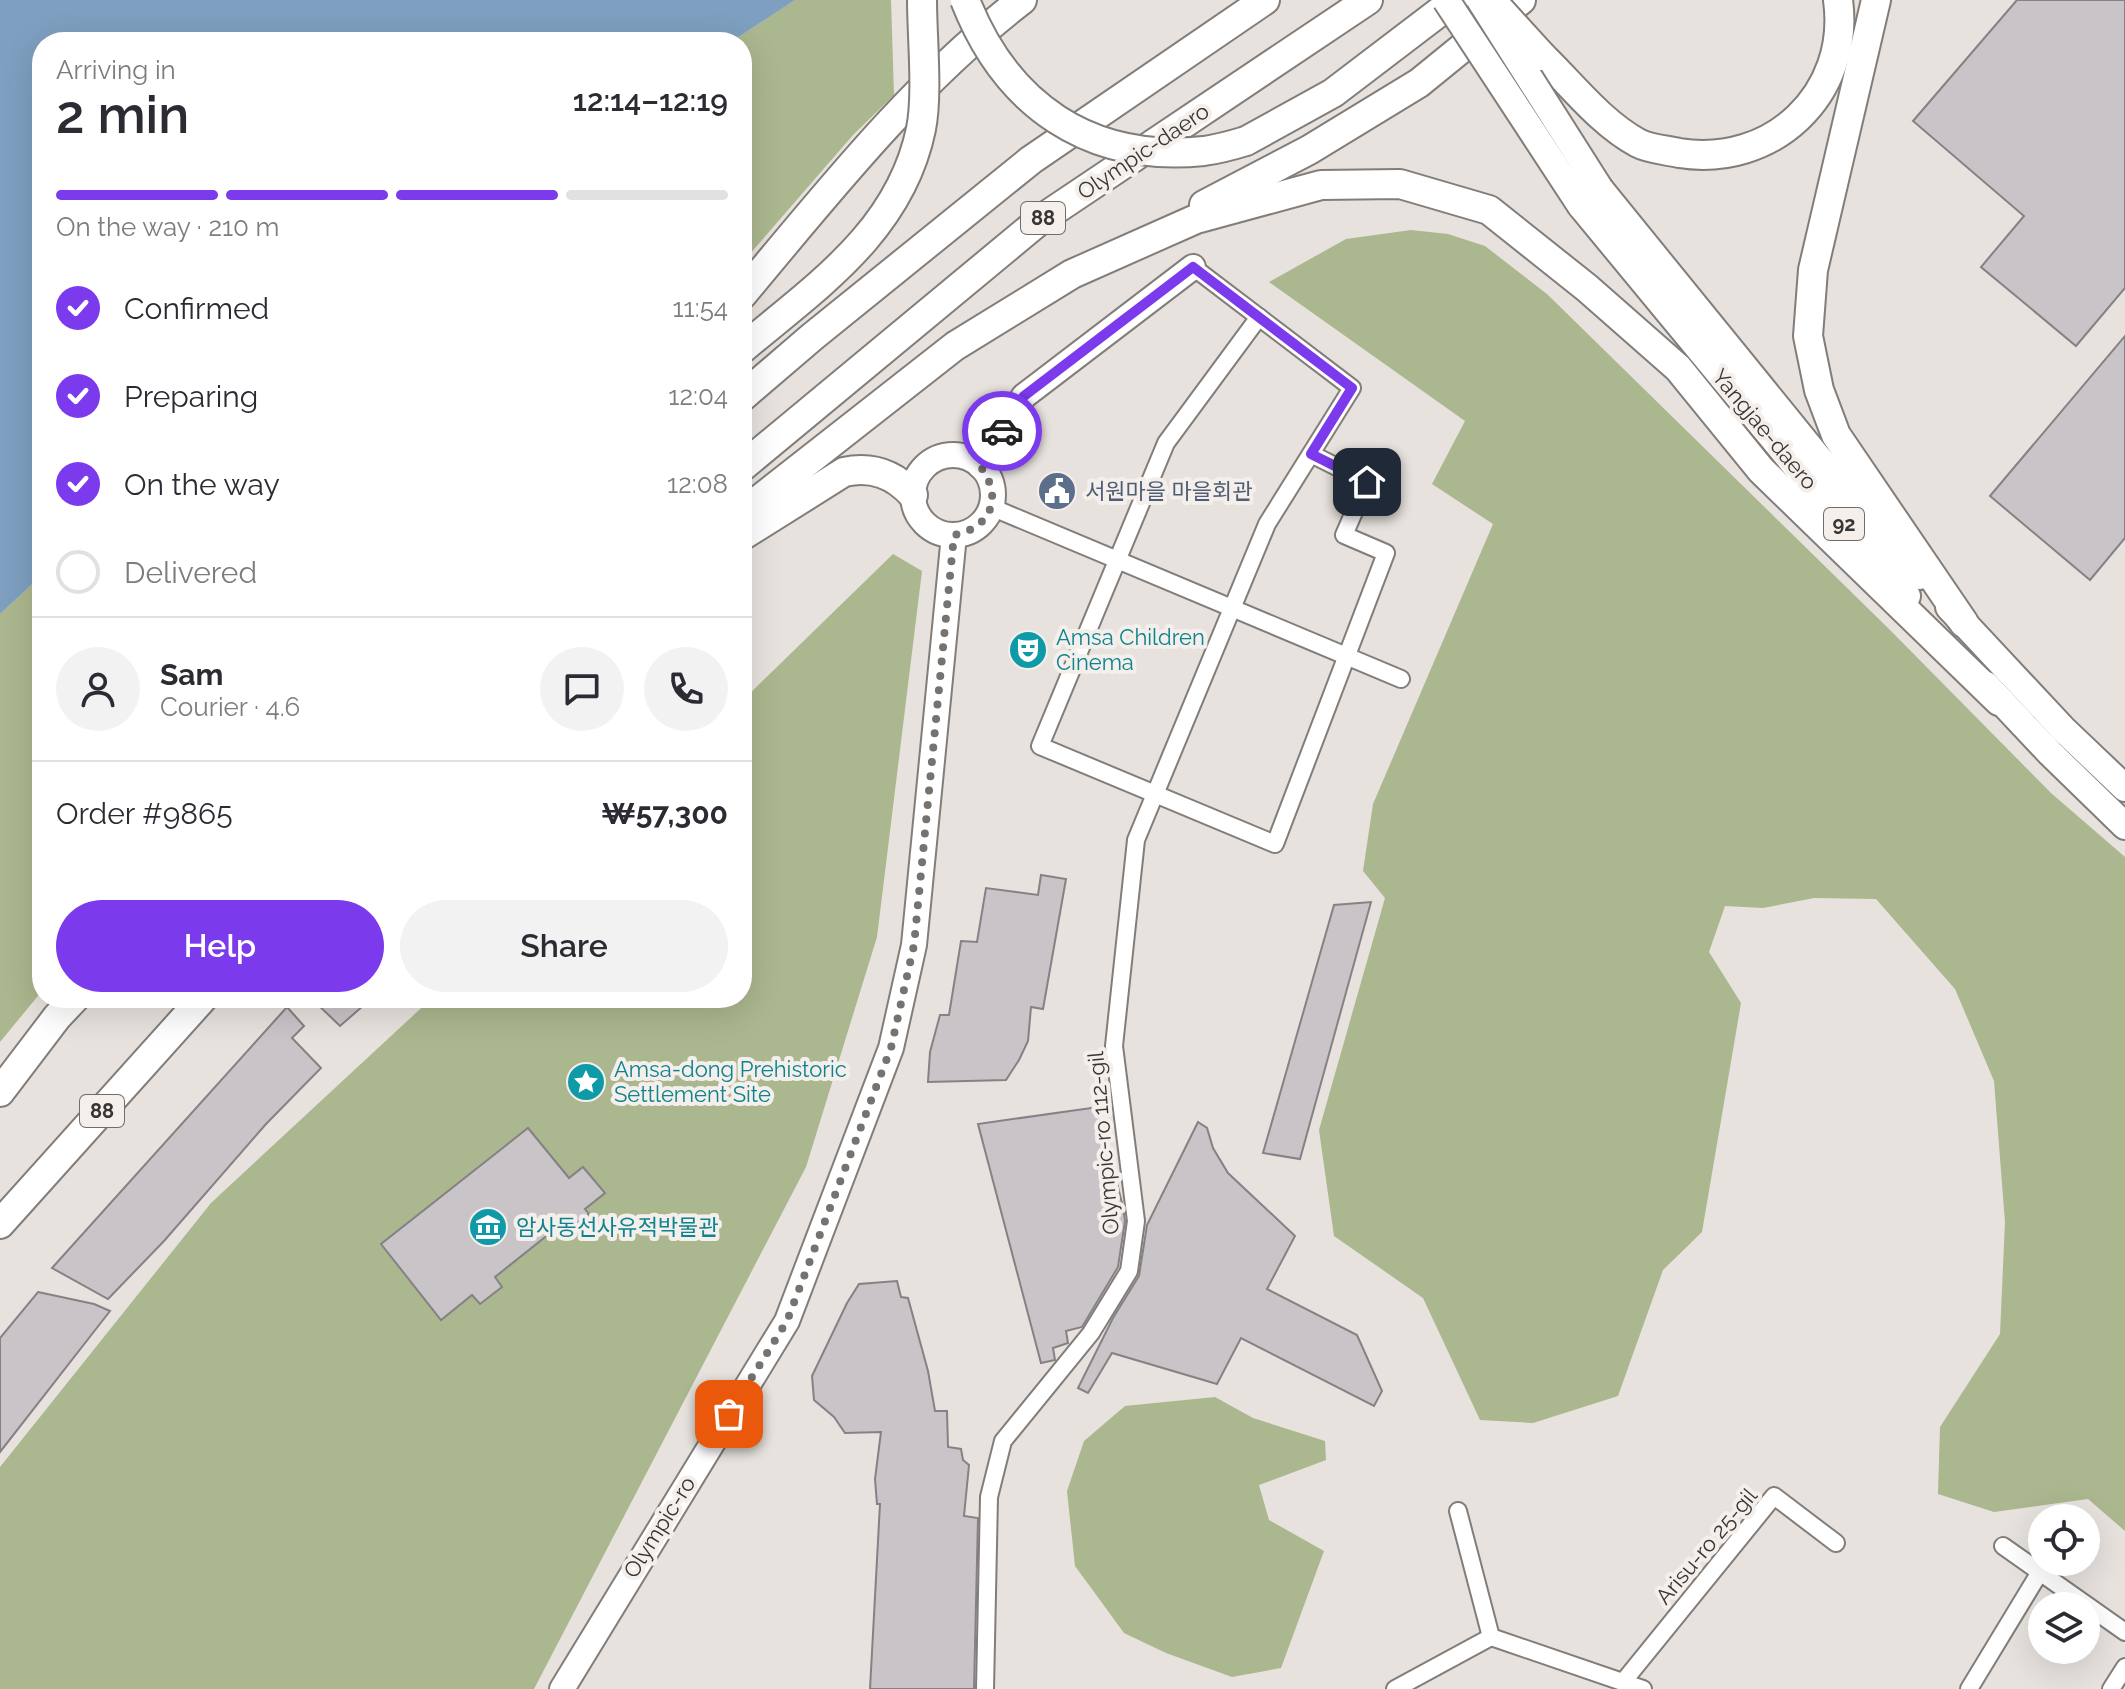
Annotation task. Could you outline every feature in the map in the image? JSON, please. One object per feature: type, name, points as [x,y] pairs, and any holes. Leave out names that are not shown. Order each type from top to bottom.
[{"type":"highway","points":[[752,340],[865,242],[893,205],[909,170],[921,127],[922,0]]},
{"type":"highway","points":[[965,0],[989,52],[1010,81],[1035,106],[1096,140],[1130,150],[1166,152],[1206,151],[1246,141],[1333,93],[1455,0]]},
{"type":"highway","points":[[752,283],[884,126],[992,23],[1022,0]]},
{"type":"highway","name":"88","points":[[752,388],[1031,160],[1265,0]]},
{"type":"highway","name":"Olympic-daero","points":[[752,459],[1040,220],[1368,0]]},
{"type":"highway","points":[[1491,0],[1608,122],[1639,144],[1699,156],[1728,155],[1753,147],[1801,115],[1830,74],[1839,47],[1838,0]]},
{"type":"highway","points":[[1138,243],[1201,206],[1309,150],[1419,83],[1521,0]]},
{"type":"highway","points":[[1857,0],[1859,73]]},
{"type":"highway","points":[[1876,0],[1813,270],[1808,336],[1813,367],[1836,435],[1964,623]]},
{"type":"highway","points":[[752,505],[955,346],[1072,274],[1196,219],[1321,185],[1400,184],[1489,210],[1587,288],[1678,368],[1761,470],[1999,701]]},
{"type":"highway","points":[[752,530],[844,472],[861,469],[882,472],[902,483],[913,495]]},
{"type":"highway","points":[[0,1092],[66,1008]]},
{"type":"highway","name":"88","points":[[0,1224],[194,1008]]},
{"type":"main road","name":"Yangjae-daero","points":[[1446,0],[1591,197],[1842,522],[1999,701],[2125,826]]},
{"type":"main road","name":"Yangjae-daero","points":[[1480,0],[1591,197],[1964,623],[2063,729],[2125,788]]},
{"type":"main road","points":[[980,466],[1024,396],[1193,267]]},
{"type":"main road","points":[[954,455],[980,466],[991,486],[991,507],[977,527],[954,535],[930,528],[915,507],[913,495],[921,471],[942,457],[954,455]]},
{"type":"main road","name":"Olympic-ro","points":[[562,1689],[787,1321],[891,1048],[914,945],[954,535]]},
{"type":"street","name":"Olympic-ro 112-gil","points":[[985,1689],[989,1497],[1003,1441],[1091,1333],[1129,1271],[1135,1243],[1136,1221],[1114,1046],[1136,840],[1267,524],[1352,388],[1193,267]]},
{"type":"street","points":[[1259,317],[1166,443],[1040,746],[1275,844],[1386,553],[1344,535],[1367,482],[1311,454]]},
{"type":"street","points":[[991,507],[1401,679]]},
{"type":"street","name":"Arisu-ro 25-gil","points":[[1623,1682],[1774,1496],[1836,1543]]},
{"type":"street","points":[[1458,1511],[1491,1637]]},
{"type":"street","points":[[2003,1546],[2028,1564]]},
{"type":"street","points":[[1969,1689],[2038,1576]]},
{"type":"street","points":[[2046,1576],[2125,1632]]},
{"type":"street","points":[[1395,1689],[1491,1637],[1643,1689]]},
{"type":"street","points":[[2111,1689],[2125,1667]]},
{"type":"green space","points":[[795,0],[891,0],[894,95],[853,135],[752,251],[752,32],[746,32]]},
{"type":"green space","points":[[1411,230],[1448,234],[1485,246],[1547,294],[1890,630],[2051,793],[2125,857],[2125,1531],[2100,1509],[2100,1504],[2088,1499],[2028,1504],[2028,1507],[1994,1512],[1938,1494],[1940,1427],[2000,1334],[2005,1222],[1994,1081],[1955,989],[1876,899],[1814,898],[1763,908],[1725,906],[1709,952],[1741,1003],[1702,1232],[1663,1270],[1618,1396],[1533,1423],[1480,1420],[1423,1298],[1334,1236],[1319,1130],[1385,898],[1363,871],[1373,804],[1493,524],[1432,484],[1465,421],[1269,282],[1346,239]]},
{"type":"green space","name":"Amsa-dong Prehistoric Settlement Site","points":[[893,554],[922,571],[877,937],[806,1167],[534,1689],[0,1689],[0,1467],[211,1203],[421,1008],[752,1008],[752,691]]},
{"type":"green space","points":[[32,584],[32,1003],[0,1042],[0,614]]},
{"type":"green space","points":[[1215,1397],[1253,1418],[1325,1441],[1326,1460],[1259,1485],[1269,1520],[1324,1551],[1281,1668],[1232,1677],[1166,1653],[1124,1633],[1075,1566],[1067,1491],[1084,1441],[1125,1406]]},
{"type":"water","points":[[0,0],[795,0],[746,32],[32,32],[32,584],[0,614]]},
{"type":"building","points":[[2017,0],[2125,0],[2125,288],[2076,346],[1981,267],[2024,216],[1913,121]]},
{"type":"building","points":[[2125,336],[2125,538],[2090,580],[1990,496]]},
{"type":"building","points":[[1041,875],[1066,879],[1043,1009],[1031,1007],[1028,1041],[1019,1060],[1006,1080],[928,1082],[930,1052],[940,1015],[949,1015],[961,941],[977,942],[986,888],[1038,895]]},
{"type":"building","points":[[1371,902],[1300,1159],[1263,1153],[1334,905]]},
{"type":"building","points":[[288,1008],[304,1026],[292,1038],[321,1068],[266,1124],[164,1241],[108,1299],[52,1268]]},
{"type":"building","points":[[321,1008],[361,1008],[340,1026]]},
{"type":"building","points":[[1098,1107],[1125,1221],[1118,1267],[1082,1327],[1066,1331],[1068,1343],[1053,1348],[1055,1360],[1041,1363],[978,1124]]},
{"type":"building","points":[[1198,1122],[1207,1128],[1213,1148],[1228,1173],[1295,1236],[1267,1289],[1357,1335],[1382,1391],[1374,1406],[1241,1338],[1217,1384],[1112,1353],[1088,1393],[1078,1388],[1113,1318],[1139,1276],[1147,1225]]},
{"type":"building","name":"암사동선사유적박물관","points":[[528,1128],[569,1178],[583,1167],[605,1193],[585,1209],[589,1214],[559,1237],[554,1230],[495,1277],[502,1287],[480,1304],[472,1295],[441,1320],[381,1244]]},
{"type":"building","points":[[897,1281],[901,1297],[908,1298],[928,1371],[935,1411],[947,1411],[948,1447],[961,1449],[963,1460],[969,1465],[964,1516],[978,1518],[974,1689],[870,1689],[880,1504],[877,1504],[875,1479],[881,1432],[845,1433],[834,1417],[814,1400],[812,1376],[859,1284]]},
{"type":"building","points":[[38,1292],[94,1304],[110,1311],[0,1452],[0,1338]]},
{"type":"way so far","points":[[729,1414],[787,1321],[891,1048],[914,945],[954,535],[977,527],[991,507],[991,486],[980,466],[1002,431]]},
{"type":"place","name":"서원마을 마을회관","points":[[1057,491]]},
{"type":"place","name":"Amsa Children Cinema","points":[[1028,650]]},
{"type":"place","name":"Amsa-dong Prehistoric Settlement Site","points":[[586,1082]]},
{"type":"place","name":"암사동선사유적박물관","points":[[488,1227]]},
{"type":"route","points":[[1002,431],[1024,396],[1193,267],[1352,388],[1311,454],[1367,482]]}]
